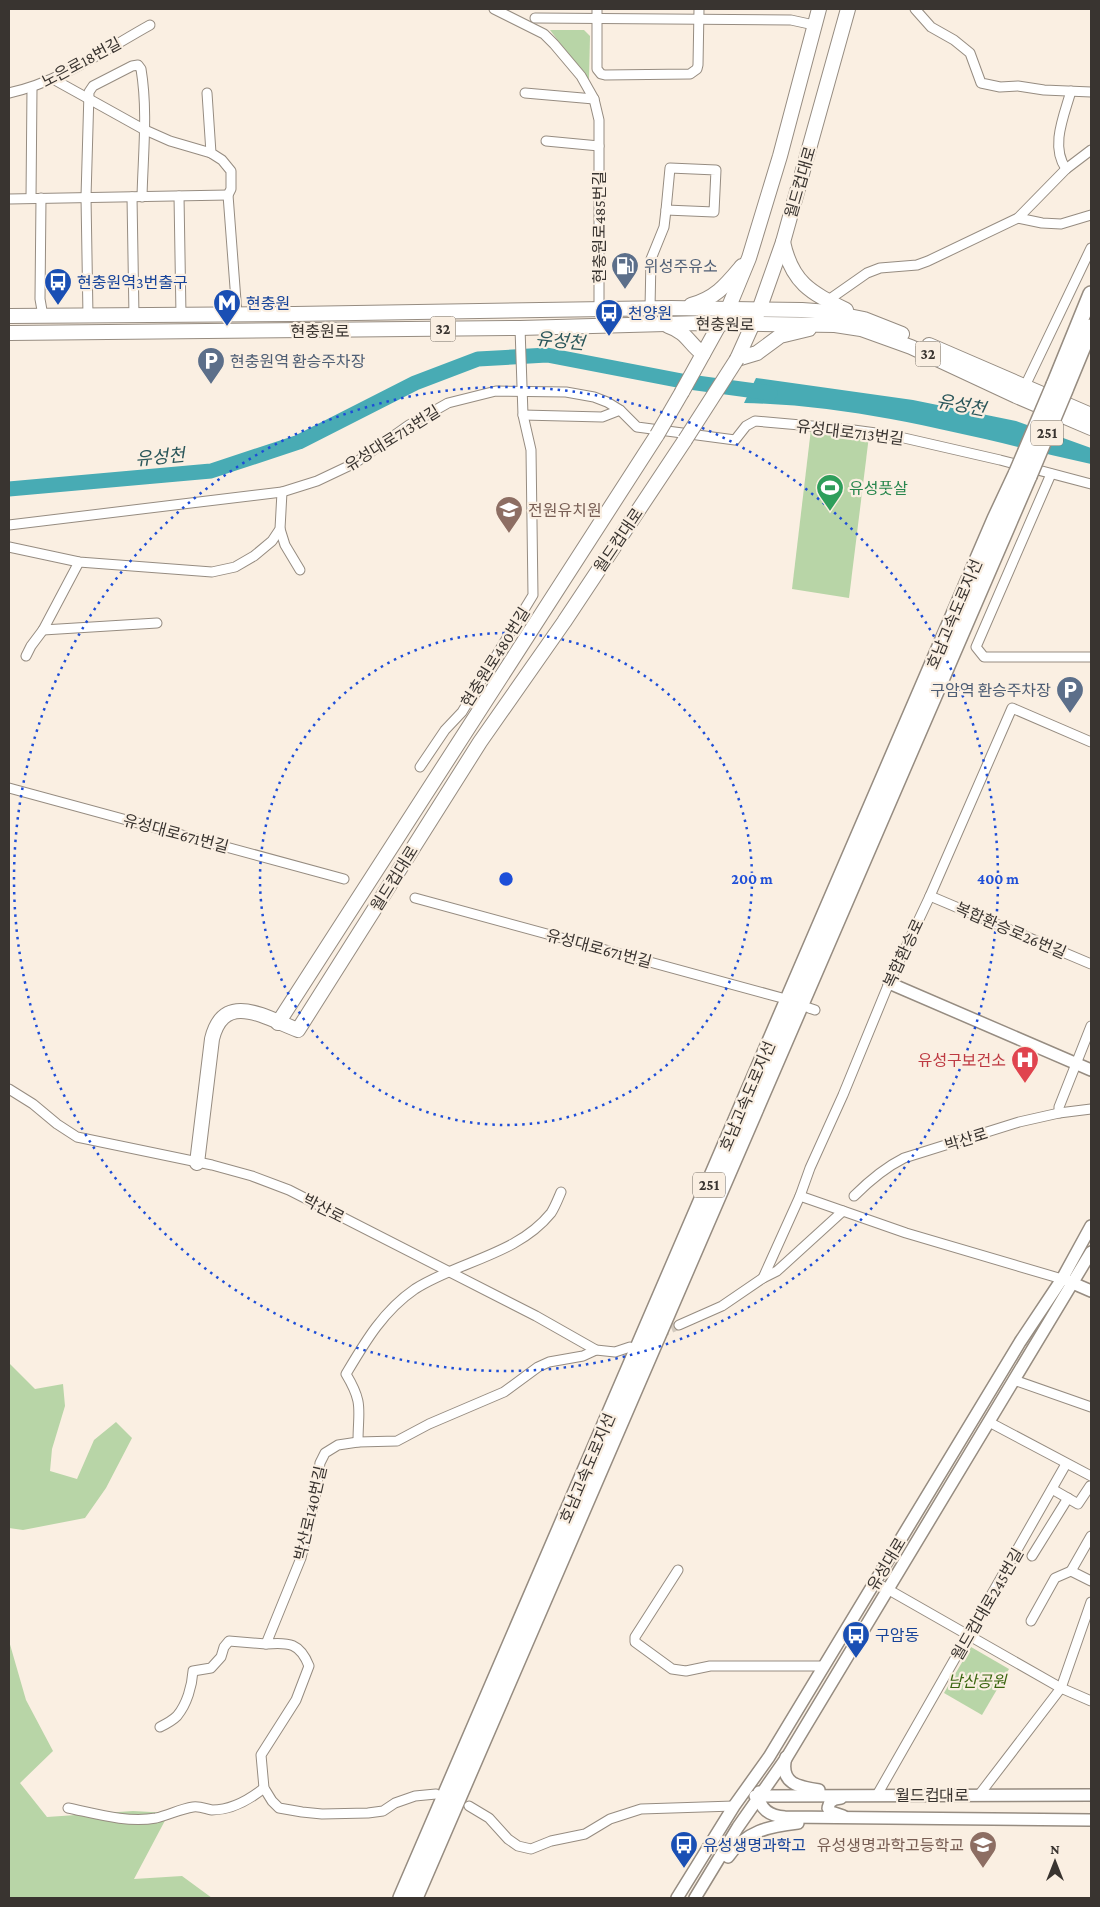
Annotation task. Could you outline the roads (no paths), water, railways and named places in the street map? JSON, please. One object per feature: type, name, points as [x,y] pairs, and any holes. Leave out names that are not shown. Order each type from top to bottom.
[{"type":"highway","name":"호남고속도로지선","points":[[415,1898],[1023,474],[1059,387],[1091,294]]},
{"type":"highway","name":"호남고속도로지선","points":[[1059,387],[1091,327]]},
{"type":"highway","name":"호남고속도로지선","points":[[401,1898],[994,519],[1023,474]]},
{"type":"main road","name":"월드컵대로","points":[[818,9],[780,156],[749,258],[728,309],[657,434],[278,1023],[298,1030],[480,742],[564,622],[737,359],[759,310],[783,242],[848,9]]},
{"type":"main road","points":[[783,242],[786,258],[802,284],[827,301],[864,319]]},
{"type":"main road","points":[[671,308],[691,305],[707,300],[715,295],[749,258]]},
{"type":"main road","name":"현충원로","points":[[9,316],[134,316],[599,308],[829,312],[864,319],[950,353],[1091,415]]},
{"type":"main road","points":[[367,330],[384,322],[424,322],[436,318],[432,313],[423,311]]},
{"type":"main road","points":[[664,324],[678,329],[685,334],[694,348],[703,354]]},
{"type":"main road","name":"현충원로","points":[[9,333],[367,330],[520,335],[664,324],[835,325],[861,329],[911,347],[1016,396],[1091,428]]},
{"type":"main road","points":[[737,359],[757,353],[780,336],[835,325]]},
{"type":"main road","points":[[197,1162],[214,1029],[219,1020],[227,1014],[236,1011],[254,1012],[278,1023]]},
{"type":"street","name":"현충원로485번길","points":[[494,9],[544,34],[581,76],[594,99],[599,120],[599,308]]},
{"type":"street","points":[[597,11],[597,69],[601,74],[690,74],[697,69],[698,65],[699,9]]},
{"type":"street","points":[[915,9],[931,27],[954,40],[970,53],[981,83],[1000,87],[1018,86],[1044,90],[1091,92]]},
{"type":"street","points":[[535,18],[597,11],[699,19],[790,20],[814,25]]},
{"type":"street","name":"노은로18번길","points":[[9,93],[32,88],[53,79],[150,25]]},
{"type":"street","points":[[88,316],[86,197],[89,92],[94,86],[132,66],[138,65],[141,69],[146,110],[143,129],[142,196]]},
{"type":"street","points":[[53,79],[143,129],[170,141],[211,153],[222,160],[231,171],[231,189],[228,195],[237,314]]},
{"type":"street","points":[[31,198],[32,88]]},
{"type":"street","points":[[1066,169],[1061,163],[1057,147],[1071,91]]},
{"type":"street","points":[[207,93],[211,153]]},
{"type":"street","points":[[525,93],[594,99]]},
{"type":"street","points":[[546,141],[599,146]]},
{"type":"street","points":[[827,301],[867,273],[880,268],[916,265],[928,261],[1018,218],[1066,169],[1091,150]]},
{"type":"street","points":[[650,308],[651,259],[664,228],[670,168],[716,170],[714,212],[666,210]]},
{"type":"street","points":[[9,199],[228,195]]},
{"type":"street","points":[[179,196],[181,315]]},
{"type":"street","points":[[132,197],[134,316]]},
{"type":"street","points":[[41,198],[40,299],[43,316]]},
{"type":"street","points":[[1018,218],[1042,223],[1061,224],[1091,215]]},
{"type":"street","points":[[1025,386],[1091,248]]},
{"type":"street","name":"현충원로480번길","points":[[420,767],[445,730],[462,712],[533,595],[531,450],[523,415],[520,335]]},
{"type":"street","name":"유성대로713번길","points":[[9,525],[282,492],[317,481],[355,464],[409,425],[448,404],[521,388],[566,392],[594,397],[608,402],[620,410],[637,427],[735,440],[746,426],[755,421],[846,428],[923,442],[1091,484]]},
{"type":"street","points":[[523,415],[602,417],[620,410]]},
{"type":"street","points":[[1051,474],[976,647],[984,657],[1091,657]]},
{"type":"street","points":[[282,492],[280,530],[285,545],[300,570]]},
{"type":"street","points":[[9,547],[79,562],[212,572],[235,567],[254,556],[280,530]]},
{"type":"street","points":[[26,656],[43,630],[79,562]]},
{"type":"street","points":[[43,630],[157,623]]},
{"type":"street","name":"복합환승로","points":[[763,1278],[800,1196],[810,1168],[843,1095],[889,983],[930,896],[1012,708],[1091,742]]},
{"type":"street","name":"유성대로671번길","points":[[9,788],[344,878]]},
{"type":"street","name":"복합환승로26번길","points":[[930,896],[1091,964]]},
{"type":"street","name":"유성대로671번길","points":[[415,898],[782,998]]},
{"type":"street","points":[[889,983],[1091,1070]]},
{"type":"street","points":[[1059,1113],[1059,1107],[1075,1063],[1091,1026]]},
{"type":"street","name":"박산로","points":[[9,1089],[33,1104],[57,1124],[77,1137],[197,1162],[252,1176],[288,1190],[451,1271],[596,1350],[614,1352],[630,1348]]},
{"type":"street","name":"박산로","points":[[854,1196],[870,1179],[887,1166],[904,1158],[1019,1122],[1059,1113],[1091,1109]]},
{"type":"street","points":[[358,1442],[359,1399],[346,1374],[377,1323],[394,1305],[416,1289],[451,1271],[514,1245],[552,1212],[561,1192]]},
{"type":"street","points":[[800,1196],[906,1233],[1062,1279],[1091,1290]]},
{"type":"street","points":[[679,1325],[722,1306],[763,1278],[777,1272],[843,1210]]},
{"type":"street","name":"유성대로","points":[[676,1898],[734,1806],[767,1759],[1020,1342],[1062,1279],[1091,1226]]},
{"type":"street","name":"유성대로","points":[[695,1898],[759,1796],[786,1757],[1091,1252]]},
{"type":"street","name":"박산로140번길","points":[[266,1644],[301,1558],[314,1504],[320,1463],[325,1453],[338,1445],[358,1442],[397,1441],[429,1424],[504,1392],[538,1367],[550,1362],[583,1356],[596,1350]]},
{"type":"street","points":[[1014,1380],[1091,1407]]},
{"type":"street","points":[[989,1422],[1091,1476]]},
{"type":"street","name":"월드컵대로245번길","points":[[877,1795],[1066,1464]]},
{"type":"street","points":[[1052,1489],[1078,1504],[1091,1486]]},
{"type":"street","points":[[1032,1556],[1068,1498]]},
{"type":"street","points":[[1031,1621],[1055,1578],[1071,1571],[1091,1536]]},
{"type":"street","points":[[678,1570],[635,1637],[635,1642],[672,1669],[686,1671],[710,1666],[824,1666]]},
{"type":"street","points":[[1071,1571],[1091,1581]]},
{"type":"street","points":[[875,1582],[1061,1688],[1091,1701]]},
{"type":"street","points":[[979,1795],[1061,1688],[1091,1602]]},
{"type":"street","points":[[160,1727],[176,1717],[184,1705],[192,1685],[192,1671],[211,1668],[221,1656],[224,1647],[229,1641],[266,1644],[280,1642],[299,1648],[304,1653],[309,1666],[296,1700],[261,1755],[264,1788],[279,1808],[322,1814],[376,1812],[415,1796],[436,1794]]},
{"type":"street","points":[[786,1757],[786,1774],[792,1784],[805,1788],[839,1791],[861,1796]]},
{"type":"street","points":[[759,1796],[767,1759]]},
{"type":"street","points":[[68,1808],[105,1816],[139,1820],[197,1807],[208,1810],[223,1810],[253,1797],[264,1788]]},
{"type":"street","name":"월드컵대로","points":[[734,1806],[742,1799],[759,1796],[1091,1795]]},
{"type":"street","name":"월드컵대로","points":[[759,1796],[764,1809],[773,1816],[1091,1820]]},
{"type":"street","points":[[853,1818],[831,1812],[828,1808],[830,1802],[835,1799],[861,1796]]},
{"type":"street","points":[[469,1806],[489,1818],[508,1839],[518,1846],[531,1849],[551,1841],[585,1834],[610,1819],[641,1810],[734,1806]]},
{"type":"street","points":[[704,1884],[733,1849],[752,1834],[766,1828],[784,1825],[853,1818]]},
{"type":"water","points":[[756,378],[913,400],[1016,421],[1091,448],[1091,464],[919,424],[875,416],[788,405],[744,403]]},
{"type":"waterway","name":"유성천","points":[[9,489],[211,471],[299,442],[415,383],[478,359],[547,355],[682,381],[770,393]]},
{"type":"tunnel","points":[[659,1334],[679,1325]]},
{"type":"place","name":"위성주유소","points":[[625,290]]},
{"type":"place","name":"현충원역3번출구","points":[[58,306]]},
{"type":"place","name":"현충원","points":[[227,327]]},
{"type":"place","name":"천양원","points":[[609,337]]},
{"type":"place","name":"현충원역 환승주차장","points":[[211,385]]},
{"type":"place","name":"유성풋살","points":[[830,512]]},
{"type":"place","name":"전원유치원","points":[[509,534]]},
{"type":"place","name":"구암역 환승주차장","points":[[1070,714]]},
{"type":"place","name":"유성구보건소","points":[[1025,1084]]},
{"type":"place","name":"구암동","points":[[856,1659]]},
{"type":"place","name":"유성생명과학고","points":[[684,1869]]},
{"type":"place","name":"유성생명과학고등학교","points":[[983,1869]]},
{"type":"park label","name":"남산공원","points":[[977,1681]]}]
